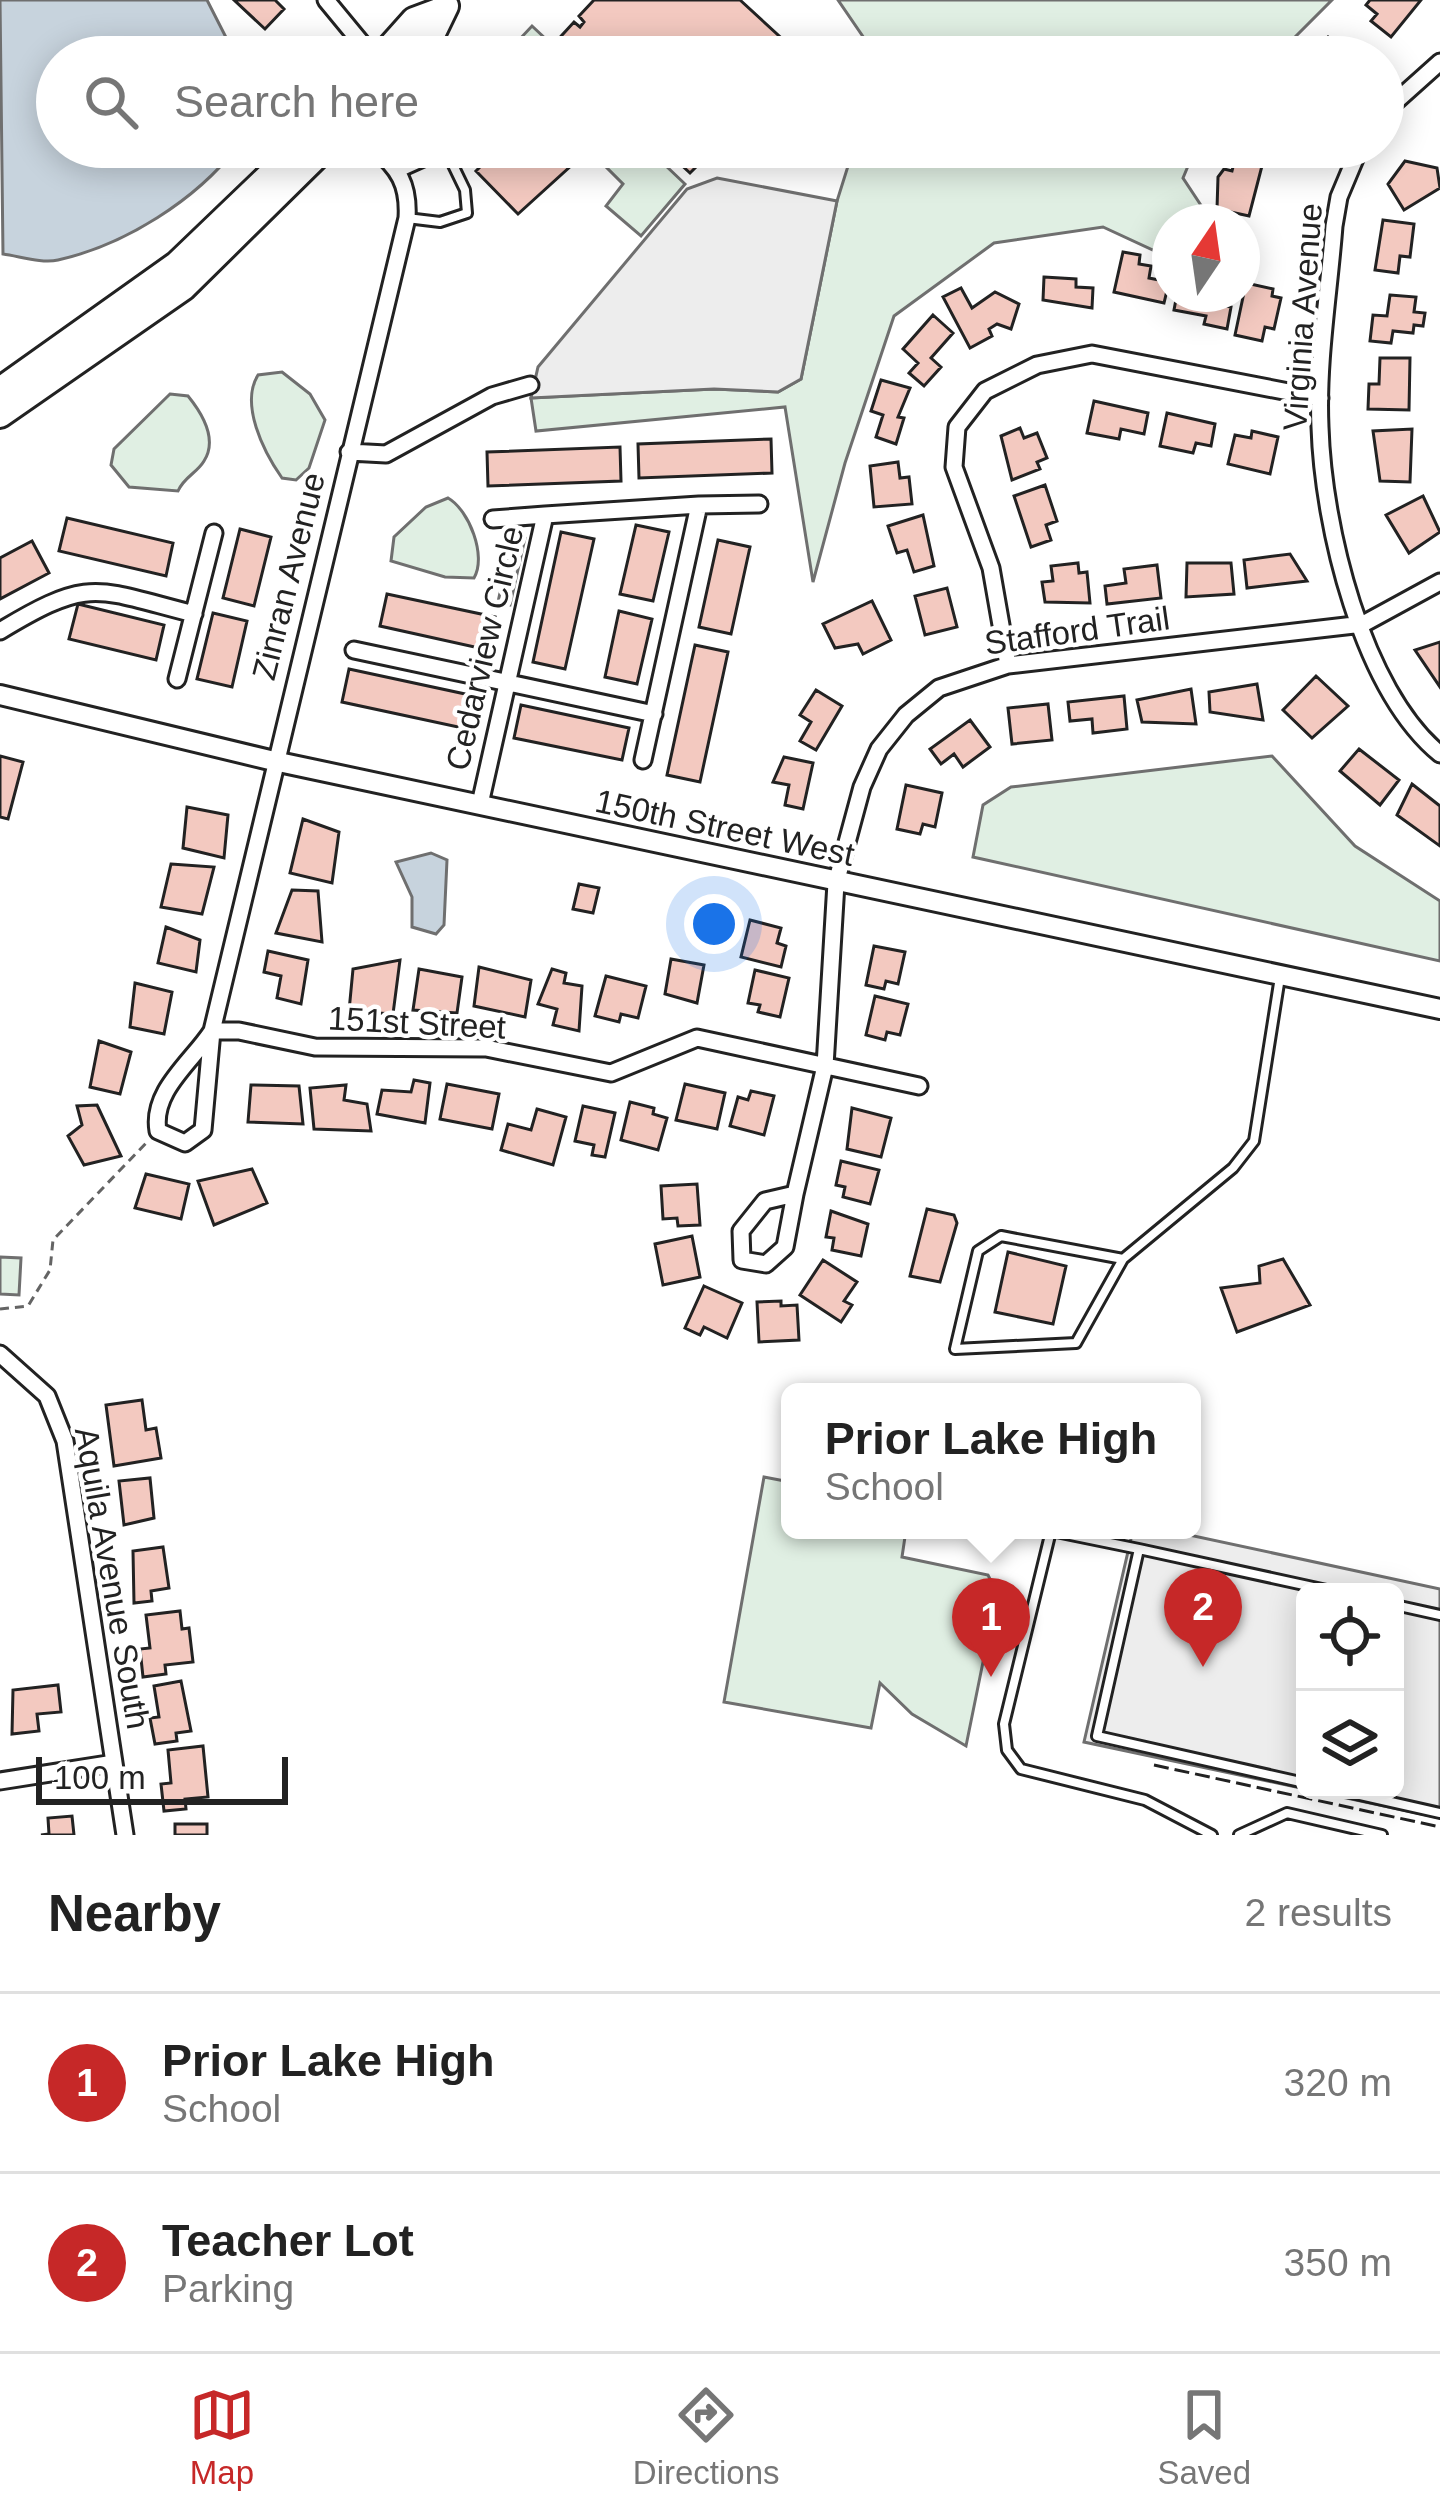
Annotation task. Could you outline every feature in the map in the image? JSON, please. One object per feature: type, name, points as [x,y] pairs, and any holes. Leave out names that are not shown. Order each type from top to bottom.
[{"type":"main road","points":[[398,36],[414,20],[447,5]]},
{"type":"main road","points":[[430,36],[447,5]]},
{"type":"main road","points":[[0,390],[177,264],[277,168]]},
{"type":"main road","points":[[0,415],[183,288],[305,168]]},
{"type":"street","points":[[326,0],[358,36]]},
{"type":"street","points":[[1404,94],[1440,62]]},
{"type":"street","points":[[396,168],[400,172]]},
{"type":"street","name":"Virginia Avenue","points":[[1351,168],[1334,226],[1320,398],[1328,492],[1363,625],[1398,713],[1440,754]]},
{"type":"street","name":"Zinran Avenue","points":[[212,1031],[169,1084],[155,1116],[158,1131],[185,1143],[203,1130],[212,1031],[407,218],[408,193],[400,172]]},
{"type":"street","points":[[1008,664],[991,568],[953,467],[958,427],[985,391],[1037,365],[1092,354],[1320,398]]},
{"type":"street","points":[[349,452],[386,454],[492,396],[530,385]]},
{"type":"street","name":"Cedarview Circle","points":[[480,804],[545,515],[759,504]]},
{"type":"street","points":[[643,760],[700,505]]},
{"type":"street","points":[[493,519],[545,515]]},
{"type":"street","points":[[177,679],[214,533]]},
{"type":"street","name":"Stafford Trail","points":[[795,1194],[765,1202],[741,1231],[742,1259],[766,1264],[785,1247],[825,1066],[836,883],[862,787],[879,749],[906,715],[939,688],[1008,664],[1363,625],[1440,582]]},
{"type":"street","points":[[0,631],[76,591],[94,590],[194,614]]},
{"type":"street","points":[[354,650],[654,714]]},
{"type":"street","name":"150th Street West","points":[[0,695],[274,761],[1440,1009]]},
{"type":"street","name":"151st Street","points":[[212,1031],[239,1031],[315,1047],[486,1048],[611,1073],[697,1038],[919,1086]]},
{"type":"street","name":"Aquila Avenue South","points":[[0,1354],[47,1396],[65,1441],[125,1835]]},
{"type":"street","points":[[0,1781],[114,1763]]},
{"type":"lane","points":[[400,172],[409,168]]},
{"type":"lane","points":[[407,218],[440,222],[467,212],[465,190],[454,168]]},
{"type":"lane","points":[[1123,1259],[1000,1236],[978,1251],[955,1349],[1076,1343],[1123,1259],[1233,1168],[1254,1141],[1280,975]]},
{"type":"lane","points":[[1049,1539],[1004,1724],[1007,1750],[1031,1774],[1144,1800],[1212,1835]]},
{"type":"lane","points":[[1088,1539],[1296,1583]]},
{"type":"lane","points":[[1139,1550],[1097,1736],[1296,1781]]},
{"type":"lane","points":[[1404,1607],[1440,1615]]},
{"type":"lane","points":[[1378,1799],[1440,1813]]},
{"type":"lane","points":[[1238,1835],[1288,1813],[1382,1835]]},
{"type":"path","points":[[0,1309],[28,1306],[50,1270],[52,1240],[158,1131]]},
{"type":"green space","points":[[838,0],[1332,0],[1296,36],[863,36]]},
{"type":"green space","points":[[532,26],[543,36],[523,36]]},
{"type":"green space","points":[[607,168],[668,168],[685,184],[641,236],[606,206],[623,184]]},
{"type":"green space","points":[[847,168],[1187,168],[1183,178],[1200,204],[1152,204],[1152,250],[1103,227],[994,243],[894,316],[845,463],[813,582],[785,407],[536,431],[531,398],[714,389],[778,392],[801,379]]},
{"type":"green space","points":[[282,372],[310,394],[325,420],[309,468],[296,480],[282,478],[275,467],[261,441],[251,400],[258,375]]},
{"type":"green space","points":[[170,394],[188,396],[198,410],[209,435],[208,453],[178,491],[129,487],[111,465],[114,449]]},
{"type":"green space","points":[[448,498],[463,512],[474,534],[478,558],[474,578],[445,577],[391,561],[394,537],[426,507]]},
{"type":"green space","points":[[1272,756],[1355,846],[1440,901],[1440,961],[973,857],[983,805],[1011,787]]},
{"type":"green space","points":[[0,1257],[21,1258],[19,1295],[0,1294]]},
{"type":"green space","points":[[764,1477],[781,1480],[781,1539],[905,1539],[902,1557],[988,1575],[997,1593],[966,1746],[912,1714],[880,1683],[871,1728],[724,1702]]},
{"type":"shaded area","points":[[0,0],[207,0],[225,36],[36,36],[36,168],[218,168],[157,218],[83,253],[52,261],[3,254]]},
{"type":"shaded area","points":[[717,178],[837,201],[801,379],[778,392],[714,389],[531,398],[538,367],[687,189]]},
{"type":"shaded area","points":[[513,534],[525,538],[510,605],[498,602]]},
{"type":"shaded area","points":[[431,853],[447,860],[444,925],[436,934],[412,927],[412,897],[396,862]]},
{"type":"shaded area","points":[[1201,1538],[1440,1589],[1440,1818],[1351,1799],[1404,1799],[1404,1583],[1296,1583],[1296,1787],[1084,1742],[1131,1539]]},
{"type":"building","points":[[234,0],[275,0],[284,9],[265,29]]},
{"type":"building","points":[[594,0],[740,0],[779,36],[561,36],[574,22],[580,27],[584,22],[579,16]]},
{"type":"building","points":[[1370,0],[1421,0],[1392,36],[1371,21],[1377,14],[1366,5]]},
{"type":"building","points":[[1404,162],[1437,168],[1440,188],[1404,210],[1388,184]]},
{"type":"building","points":[[479,168],[569,168],[518,214],[476,171]]},
{"type":"building","points":[[1261,168],[1252,204],[1217,204],[1218,177],[1224,169]]},
{"type":"building","points":[[1383,220],[1414,224],[1410,257],[1400,256],[1398,273],[1375,270]]},
{"type":"building","points":[[1123,252],[1140,255],[1139,264],[1151,266],[1152,300],[1114,292]]},
{"type":"building","points":[[1044,277],[1076,279],[1076,287],[1093,288],[1092,308],[1043,300]]},
{"type":"building","points":[[1260,286],[1273,289],[1272,296],[1281,298],[1274,329],[1265,327],[1262,341],[1235,335],[1240,312],[1260,312]]},
{"type":"building","points":[[961,288],[972,308],[995,292],[1019,304],[1011,329],[997,324],[989,329],[992,336],[970,348],[943,297]]},
{"type":"building","points":[[1390,295],[1416,297],[1414,312],[1425,313],[1423,326],[1414,325],[1413,333],[1393,331],[1391,343],[1370,341],[1373,315],[1387,316]]},
{"type":"building","points":[[1185,312],[1230,312],[1227,329],[1204,324],[1206,316]]},
{"type":"building","points":[[933,315],[953,333],[931,358],[941,367],[924,386],[909,373],[918,363],[903,349]]},
{"type":"building","points":[[1380,358],[1410,358],[1409,410],[1368,409],[1369,384],[1379,384]]},
{"type":"building","points":[[881,380],[910,388],[898,417],[904,418],[896,444],[876,437],[883,415],[871,411]]},
{"type":"building","points":[[1094,401],[1148,413],[1144,434],[1121,429],[1119,439],[1087,433]]},
{"type":"building","points":[[1167,413],[1215,424],[1211,446],[1196,443],[1193,453],[1160,446]]},
{"type":"building","points":[[1020,428],[1024,438],[1037,433],[1047,458],[1037,462],[1040,469],[1012,480],[1001,436]]},
{"type":"building","points":[[1412,429],[1410,482],[1380,481],[1373,431]]},
{"type":"building","points":[[1252,431],[1278,437],[1270,474],[1228,464],[1235,435],[1251,438]]},
{"type":"building","points":[[771,439],[772,473],[639,478],[638,444]]},
{"type":"building","points":[[620,447],[621,481],[488,486],[487,452]]},
{"type":"building","points":[[898,462],[900,478],[909,477],[912,504],[874,507],[870,466]]},
{"type":"building","points":[[1045,485],[1057,521],[1046,525],[1051,540],[1031,547],[1014,496]]},
{"type":"building","points":[[1423,496],[1440,532],[1409,553],[1386,515]]},
{"type":"building","points":[[923,515],[934,566],[914,572],[907,550],[897,553],[888,526]]},
{"type":"building","points":[[67,518],[173,543],[166,576],[59,551]]},
{"type":"building","points":[[636,525],[669,532],[653,601],[620,594]]},
{"type":"building","points":[[240,529],[271,537],[254,606],[223,598]]},
{"type":"building","points":[[561,532],[594,539],[565,669],[533,662]]},
{"type":"building","points":[[718,540],[750,547],[731,634],[699,627]]},
{"type":"building","points":[[32,541],[49,573],[0,599],[0,558]]},
{"type":"building","points":[[1290,554],[1307,581],[1247,588],[1244,560]]},
{"type":"building","points":[[1078,563],[1079,573],[1087,572],[1090,603],[1045,602],[1042,582],[1053,581],[1051,566]]},
{"type":"building","points":[[1187,563],[1231,563],[1234,594],[1186,597]]},
{"type":"building","points":[[1157,565],[1161,598],[1107,604],[1105,586],[1126,583],[1124,569]]},
{"type":"building","points":[[947,588],[957,627],[925,635],[915,596]]},
{"type":"building","points":[[387,594],[495,617],[488,650],[380,626]]},
{"type":"building","points":[[872,601],[891,640],[863,654],[858,644],[835,648],[823,624]]},
{"type":"building","points":[[78,604],[164,625],[156,660],[69,639]]},
{"type":"building","points":[[619,611],[652,619],[637,684],[605,677]]},
{"type":"building","points":[[213,613],[247,621],[232,687],[197,679]]},
{"type":"building","points":[[1440,642],[1440,687],[1415,650]]},
{"type":"building","points":[[695,645],[728,652],[700,782],[667,775]]},
{"type":"building","points":[[349,669],[479,697],[472,730],[342,702]]},
{"type":"building","points":[[1316,676],[1348,706],[1312,738],[1283,710]]},
{"type":"building","points":[[1257,684],[1263,720],[1210,712],[1209,692]]},
{"type":"building","points":[[1191,689],[1196,724],[1142,722],[1137,700]]},
{"type":"building","points":[[816,690],[842,706],[816,750],[800,741],[811,722],[800,715]]},
{"type":"building","points":[[1124,696],[1127,729],[1093,733],[1092,719],[1070,721],[1068,702]]},
{"type":"building","points":[[1048,704],[1052,740],[1012,744],[1008,708]]},
{"type":"building","points":[[521,705],[629,728],[622,760],[514,738]]},
{"type":"building","points":[[970,720],[990,747],[963,767],[954,754],[941,764],[930,749]]},
{"type":"building","points":[[1359,749],[1399,780],[1380,805],[1340,771]]},
{"type":"building","points":[[0,756],[23,762],[8,819],[0,817]]},
{"type":"building","points":[[784,757],[813,763],[803,809],[785,805],[789,785],[773,782]]},
{"type":"building","points":[[1412,784],[1440,806],[1440,846],[1397,815]]},
{"type":"building","points":[[906,785],[942,793],[935,827],[923,824],[920,834],[897,829]]},
{"type":"building","points":[[187,807],[228,815],[224,858],[183,848]]},
{"type":"building","points":[[303,819],[339,832],[332,883],[290,873]]},
{"type":"building","points":[[171,864],[214,867],[202,914],[161,907]]},
{"type":"building","points":[[579,884],[599,888],[593,913],[573,909]]},
{"type":"building","points":[[292,890],[318,891],[322,942],[276,933]]},
{"type":"building","points":[[750,920],[781,928],[777,943],[786,946],[781,967],[741,957]]},
{"type":"building","points":[[166,927],[200,940],[196,972],[158,963]]},
{"type":"building","points":[[874,946],[905,952],[898,984],[886,981],[884,989],[866,985]]},
{"type":"building","points":[[268,951],[308,960],[301,1004],[277,998],[281,976],[264,972]]},
{"type":"building","points":[[671,959],[704,965],[697,1003],[665,994]]},
{"type":"building","points":[[400,960],[393,1014],[349,1011],[353,969]]},
{"type":"building","points":[[479,967],[531,980],[525,1017],[474,1006]]},
{"type":"building","points":[[419,969],[462,977],[457,1013],[413,1010]]},
{"type":"building","points":[[552,969],[566,973],[564,983],[582,986],[579,1031],[553,1025],[557,1009],[538,1004]]},
{"type":"building","points":[[755,970],[789,978],[780,1017],[758,1012],[760,1005],[748,1003]]},
{"type":"building","points":[[606,976],[646,986],[638,1018],[621,1014],[619,1022],[595,1016]]},
{"type":"building","points":[[135,983],[172,992],[164,1034],[130,1027]]},
{"type":"building","points":[[875,996],[908,1004],[900,1035],[887,1032],[885,1040],[866,1035]]},
{"type":"building","points":[[99,1041],[131,1052],[120,1094],[90,1087]]},
{"type":"building","points":[[414,1080],[430,1083],[425,1123],[377,1114],[382,1090],[411,1092]]},
{"type":"building","points":[[447,1084],[499,1094],[492,1129],[440,1119]]},
{"type":"building","points":[[685,1084],[725,1093],[717,1129],[676,1120]]},
{"type":"building","points":[[251,1085],[299,1086],[303,1124],[248,1122]]},
{"type":"building","points":[[346,1085],[344,1100],[367,1104],[371,1131],[314,1129],[310,1088]]},
{"type":"building","points":[[751,1091],[774,1096],[764,1135],[730,1126],[738,1097],[748,1100]]},
{"type":"building","points":[[630,1102],[654,1108],[653,1114],[667,1118],[658,1150],[621,1140]]},
{"type":"building","points":[[97,1105],[121,1156],[84,1165],[68,1136],[82,1125],[77,1106]]},
{"type":"building","points":[[583,1106],[615,1113],[605,1157],[592,1155],[594,1145],[575,1141]]},
{"type":"building","points":[[852,1108],[891,1118],[881,1157],[847,1149]]},
{"type":"building","points":[[537,1109],[566,1117],[553,1165],[501,1150],[508,1124],[531,1130]]},
{"type":"building","points":[[841,1161],[879,1170],[870,1204],[843,1197],[845,1187],[836,1185]]},
{"type":"building","points":[[252,1169],[267,1203],[214,1225],[198,1181]]},
{"type":"building","points":[[146,1174],[189,1184],[181,1219],[135,1208]]},
{"type":"building","points":[[697,1184],[700,1225],[678,1226],[677,1218],[663,1219],[661,1186]]},
{"type":"building","points":[[927,1209],[954,1215],[957,1223],[940,1282],[910,1276]]},
{"type":"building","points":[[831,1211],[868,1224],[861,1256],[832,1250],[834,1238],[826,1237]]},
{"type":"building","points":[[692,1236],[700,1277],[663,1285],[655,1244]]},
{"type":"building","points":[[1008,1252],[1066,1266],[1053,1324],[995,1312]]},
{"type":"building","points":[[1283,1259],[1310,1305],[1237,1332],[1221,1288],[1260,1283],[1259,1266]]},
{"type":"building","points":[[823,1260],[857,1282],[844,1301],[852,1305],[841,1322],[800,1295]]},
{"type":"building","points":[[704,1286],[742,1303],[727,1338],[704,1327],[700,1335],[685,1328]]},
{"type":"building","points":[[781,1301],[781,1306],[797,1305],[799,1340],[759,1342],[757,1302]]},
{"type":"building","points":[[142,1400],[146,1430],[156,1428],[161,1458],[114,1466],[106,1405]]},
{"type":"building","points":[[150,1478],[154,1518],[124,1525],[119,1481]]},
{"type":"building","points":[[163,1547],[169,1588],[151,1591],[152,1601],[134,1603],[133,1551]]},
{"type":"building","points":[[180,1611],[182,1629],[189,1628],[193,1662],[165,1665],[166,1674],[143,1677],[140,1649],[150,1648],[146,1615]]},
{"type":"building","points":[[181,1681],[191,1731],[176,1733],[177,1741],[155,1744],[150,1718],[159,1717],[154,1686]]},
{"type":"building","points":[[58,1685],[61,1712],[37,1714],[39,1731],[12,1734],[13,1690]]},
{"type":"building","points":[[203,1746],[208,1797],[185,1799],[186,1809],[164,1811],[161,1784],[171,1783],[168,1750]]},
{"type":"building","points":[[72,1816],[74,1835],[41,1835],[49,1834],[48,1818]]},
{"type":"building","points":[[175,1824],[207,1824],[207,1835],[175,1835]]},
{"type":"fence","points":[[1154,1765],[1440,1827]]},
{"type":"place","name":"Teacher Lot","points":[[1203,1667]]},
{"type":"place","name":"Prior Lake High","points":[[991,1677]]}]
